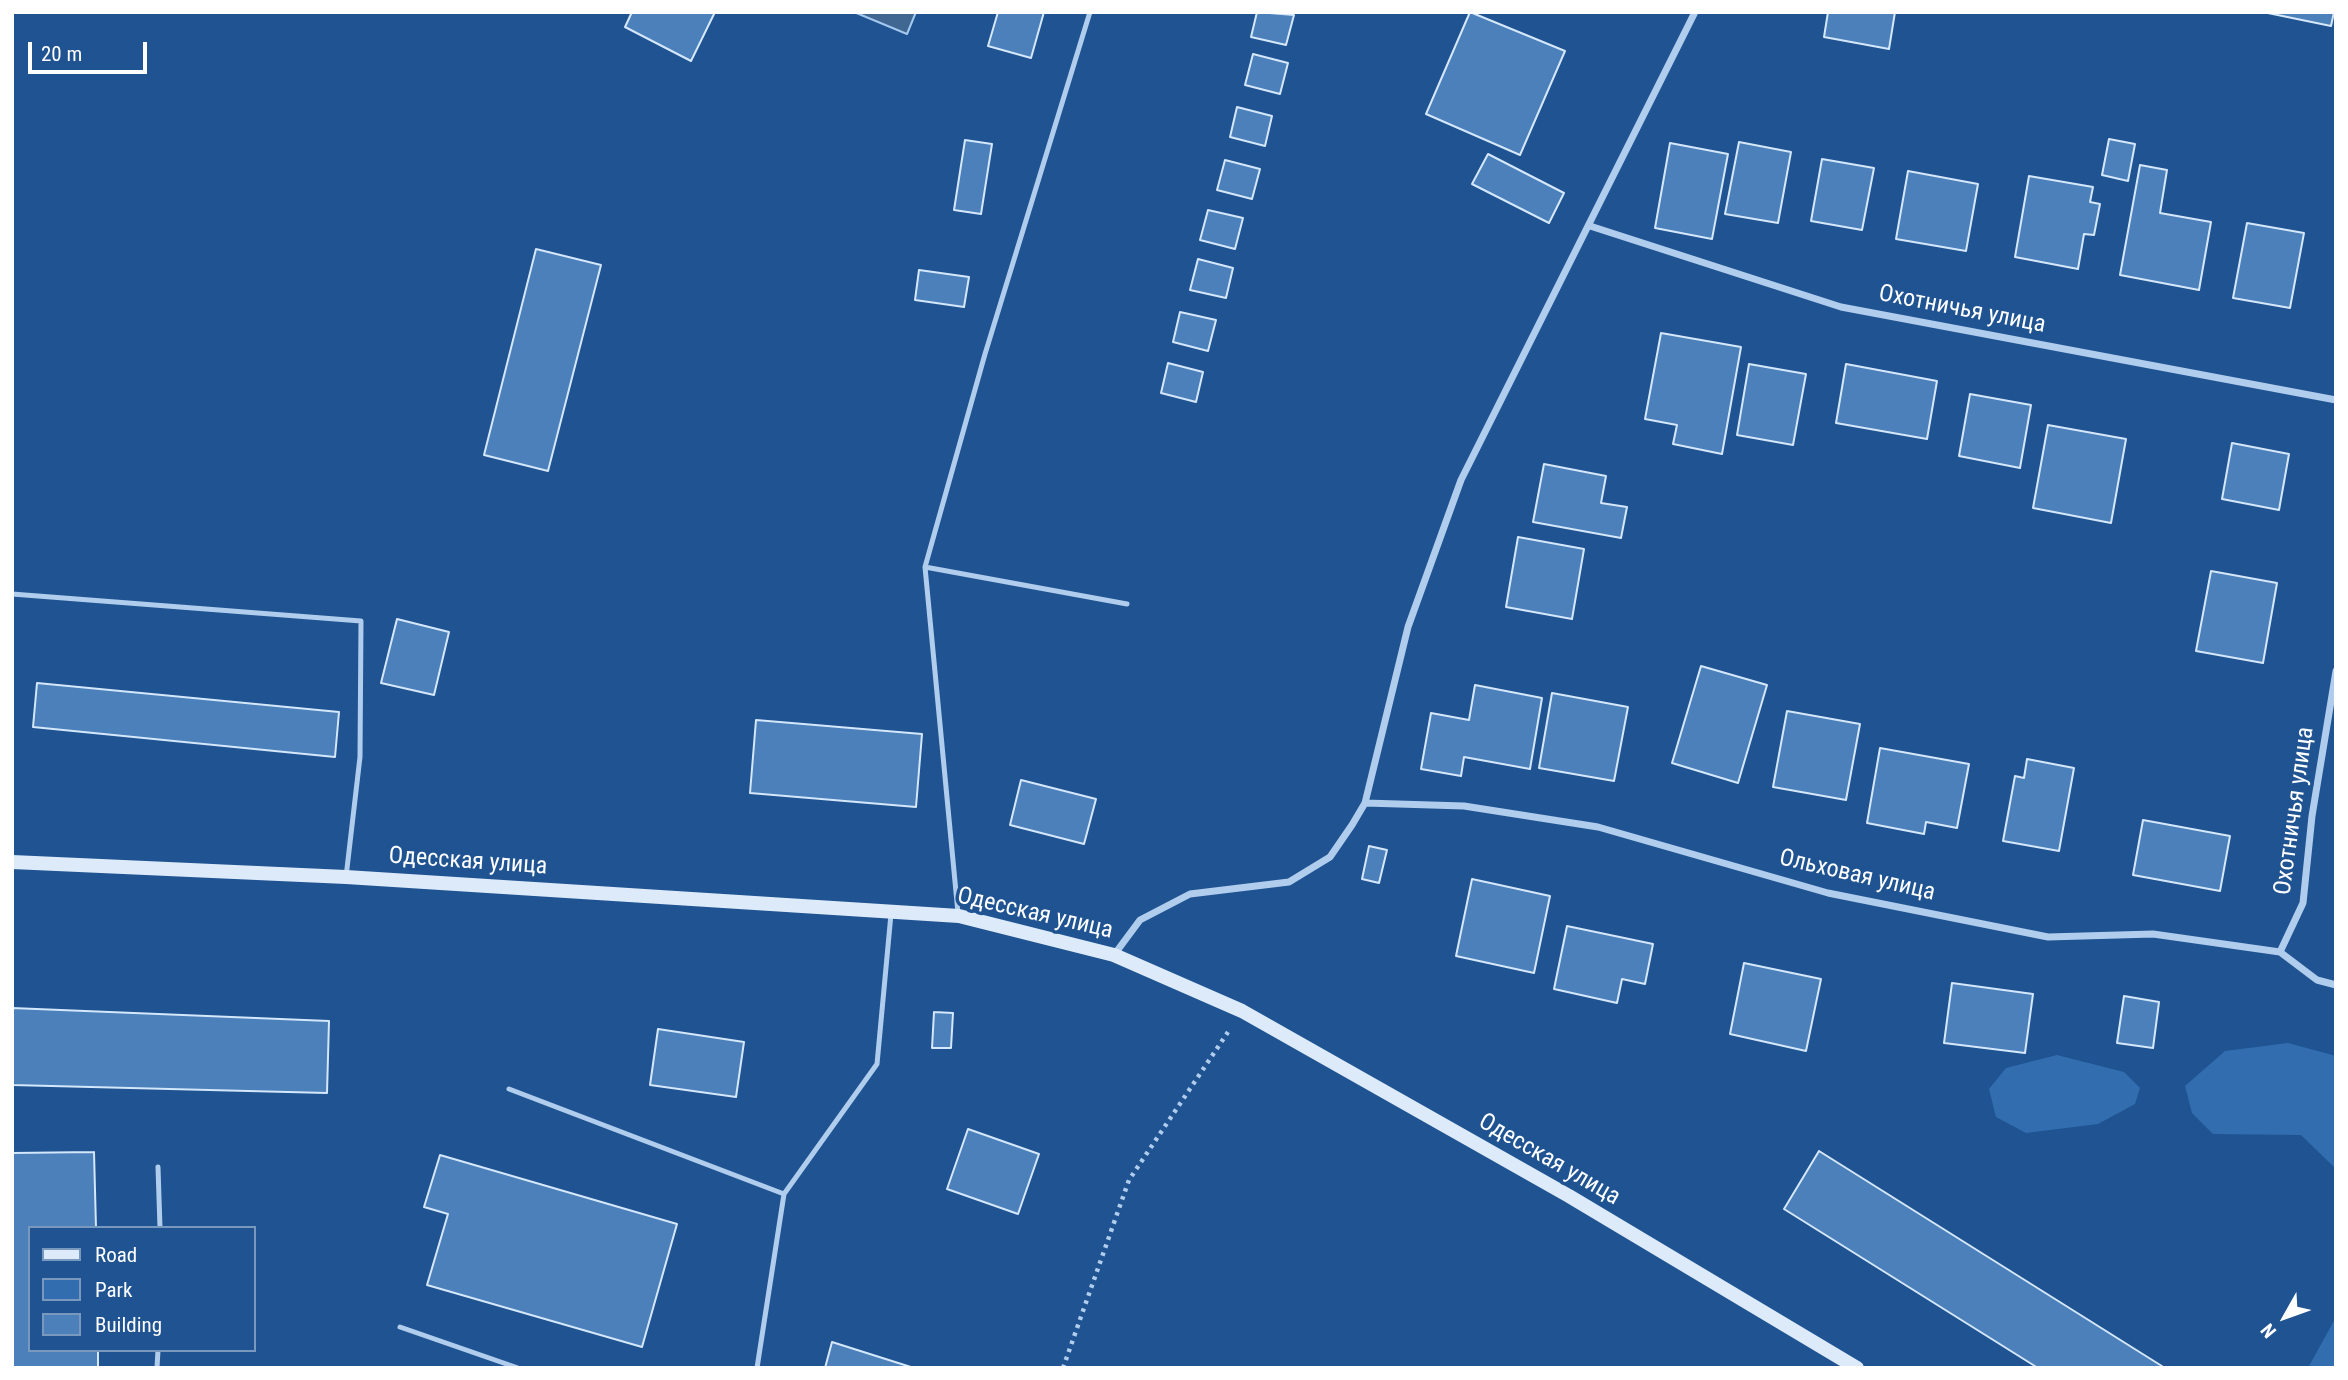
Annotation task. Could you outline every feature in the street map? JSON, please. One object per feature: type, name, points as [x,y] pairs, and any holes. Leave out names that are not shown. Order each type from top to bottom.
[{"type":"main road","name":"Одесская улица","points":[[12,862],[346,877],[891,914],[958,916],[1114,954],[1242,1011],[1569,1196],[1857,1368]]},
{"type":"street","points":[[1114,954],[1140,920],[1191,894],[1289,882],[1330,857],[1365,803],[1408,627],[1461,480],[1695,12]]},
{"type":"street","name":"Охотничья улица","points":[[1590,226],[1840,307],[2336,400]]},
{"type":"street","name":"Охотничья улица","points":[[2280,952],[2303,903],[2312,816],[2336,671]]},
{"type":"street","name":"Ольховая улица","points":[[1365,803],[1464,806],[1598,827],[1828,893],[2048,937],[2153,934],[2280,952]]},
{"type":"street","points":[[2280,952],[2317,981],[2336,985]]},
{"type":"lane","points":[[958,916],[925,567],[985,354],[1090,12]]},
{"type":"lane","points":[[925,567],[1128,604]]},
{"type":"lane","points":[[12,594],[361,621],[360,757],[346,877]]},
{"type":"lane","points":[[757,1368],[784,1194],[877,1064],[891,914]]},
{"type":"lane","points":[[509,1089],[784,1194]]},
{"type":"lane","points":[[158,1167],[160,1226]]},
{"type":"lane","points":[[400,1327],[518,1368]]},
{"type":"path","points":[[1063,1368],[1129,1180],[1242,1011]]},
{"type":"green space","points":[[2288,1043],[2336,1056],[2336,1169],[2301,1135],[2213,1134],[2192,1113],[2185,1086],[2225,1051]]},
{"type":"green space","points":[[2057,1055],[2124,1072],[2140,1088],[2135,1104],[2098,1124],[2026,1133],[1996,1117],[1989,1089],[2006,1068]]},
{"type":"green space","points":[[2336,1317],[2336,1368],[2308,1368]]},
{"type":"shaded area","points":[[854,12],[916,12],[907,34]]},
{"type":"building","points":[[632,12],[715,12],[691,61],[625,27]]},
{"type":"building","points":[[998,12],[1044,12],[1031,58],[988,46]]},
{"type":"building","points":[[1257,12],[1294,15],[1286,45],[1251,37]]},
{"type":"building","points":[[1470,12],[1565,51],[1520,155],[1426,114]]},
{"type":"building","points":[[1828,12],[1895,12],[1889,49],[1824,37]]},
{"type":"building","points":[[2263,12],[2334,12],[2331,26]]},
{"type":"building","points":[[1253,54],[1288,63],[1280,94],[1245,85]]},
{"type":"building","points":[[1237,107],[1272,116],[1265,146],[1230,137]]},
{"type":"building","points":[[2109,139],[2135,144],[2128,181],[2102,175]]},
{"type":"building","points":[[965,140],[992,144],[981,214],[954,210]]},
{"type":"building","points":[[1739,142],[1791,152],[1778,223],[1725,214]]},
{"type":"building","points":[[1670,143],[1728,154],[1712,239],[1655,228]]},
{"type":"building","points":[[1488,154],[1564,193],[1549,223],[1472,184]]},
{"type":"building","points":[[1822,159],[1874,168],[1862,230],[1811,221]]},
{"type":"building","points":[[1225,160],[1260,169],[1252,199],[1217,190]]},
{"type":"building","points":[[2140,165],[2167,170],[2160,213],[2211,222],[2199,290],[2120,275]]},
{"type":"building","points":[[1908,171],[1978,184],[1966,251],[1896,239]]},
{"type":"building","points":[[2029,176],[2093,187],[2090,202],[2100,204],[2094,235],[2084,234],[2078,269],[2015,257]]},
{"type":"building","points":[[1208,210],[1243,218],[1235,249],[1200,240]]},
{"type":"building","points":[[2247,223],[2304,233],[2290,308],[2233,298]]},
{"type":"building","points":[[536,249],[601,265],[548,471],[484,455]]},
{"type":"building","points":[[1198,259],[1233,268],[1226,298],[1190,290]]},
{"type":"building","points":[[919,270],[969,277],[964,307],[915,300]]},
{"type":"building","points":[[1180,312],[1216,320],[1208,351],[1173,342]]},
{"type":"building","points":[[1661,333],[1741,347],[1722,454],[1673,444],[1677,425],[1645,419]]},
{"type":"building","points":[[1168,363],[1203,372],[1196,402],[1161,393]]},
{"type":"building","points":[[1749,364],[1806,374],[1793,445],[1737,435]]},
{"type":"building","points":[[1846,364],[1937,381],[1927,439],[1836,423]]},
{"type":"building","points":[[1970,394],[2031,405],[2020,468],[1959,456]]},
{"type":"building","points":[[2048,425],[2126,439],[2111,523],[2033,508]]},
{"type":"building","points":[[2232,443],[2289,454],[2279,510],[2222,499]]},
{"type":"building","points":[[1544,464],[1606,476],[1601,503],[1627,507],[1621,538],[1533,522]]},
{"type":"building","points":[[1518,537],[1584,549],[1572,619],[1506,607]]},
{"type":"building","points":[[2211,571],[2277,583],[2263,663],[2196,651]]},
{"type":"building","points":[[397,619],[449,632],[434,695],[381,683]]},
{"type":"building","points":[[1701,666],[1767,685],[1738,783],[1672,763]]},
{"type":"building","points":[[37,683],[339,712],[335,757],[33,727]]},
{"type":"building","points":[[1475,685],[1542,698],[1530,769],[1464,757],[1461,776],[1421,769],[1431,713],[1469,720]]},
{"type":"building","points":[[1552,693],[1628,707],[1614,781],[1539,768]]},
{"type":"building","points":[[1787,711],[1860,724],[1846,800],[1773,787]]},
{"type":"building","points":[[756,720],[922,734],[916,807],[750,793]]},
{"type":"building","points":[[1880,748],[1969,764],[1957,828],[1926,822],[1924,834],[1867,823]]},
{"type":"building","points":[[2027,759],[2074,768],[2059,851],[2003,841],[2015,776],[2024,778]]},
{"type":"building","points":[[1021,780],[1096,799],[1084,844],[1010,825]]},
{"type":"building","points":[[2143,820],[2230,836],[2220,891],[2133,875]]},
{"type":"building","points":[[1369,846],[1387,850],[1379,883],[1362,879]]},
{"type":"building","points":[[1472,879],[1550,896],[1534,973],[1456,956]]},
{"type":"building","points":[[1567,926],[1653,944],[1645,984],[1622,979],[1617,1003],[1554,989]]},
{"type":"building","points":[[1744,963],[1821,979],[1806,1051],[1730,1034]]},
{"type":"building","points":[[1952,983],[2033,994],[2025,1053],[1944,1043]]},
{"type":"building","points":[[2124,996],[2159,1002],[2153,1048],[2117,1043]]},
{"type":"building","points":[[12,1008],[329,1021],[327,1093],[12,1085]]},
{"type":"building","points":[[934,1012],[953,1013],[951,1048],[932,1048]]},
{"type":"building","points":[[658,1029],[744,1042],[736,1097],[650,1085]]},
{"type":"building","points":[[968,1129],[1039,1154],[1018,1214],[947,1189]]},
{"type":"building","points":[[1819,1151],[2165,1368],[2038,1368],[1784,1209]]},
{"type":"building","points":[[94,1152],[96,1226],[28,1226],[28,1352],[98,1352],[98,1368],[12,1368],[12,1153]]},
{"type":"building","points":[[440,1155],[677,1224],[642,1347],[427,1285],[448,1214],[424,1207]]},
{"type":"building","points":[[832,1342],[914,1368],[825,1368]]}]
